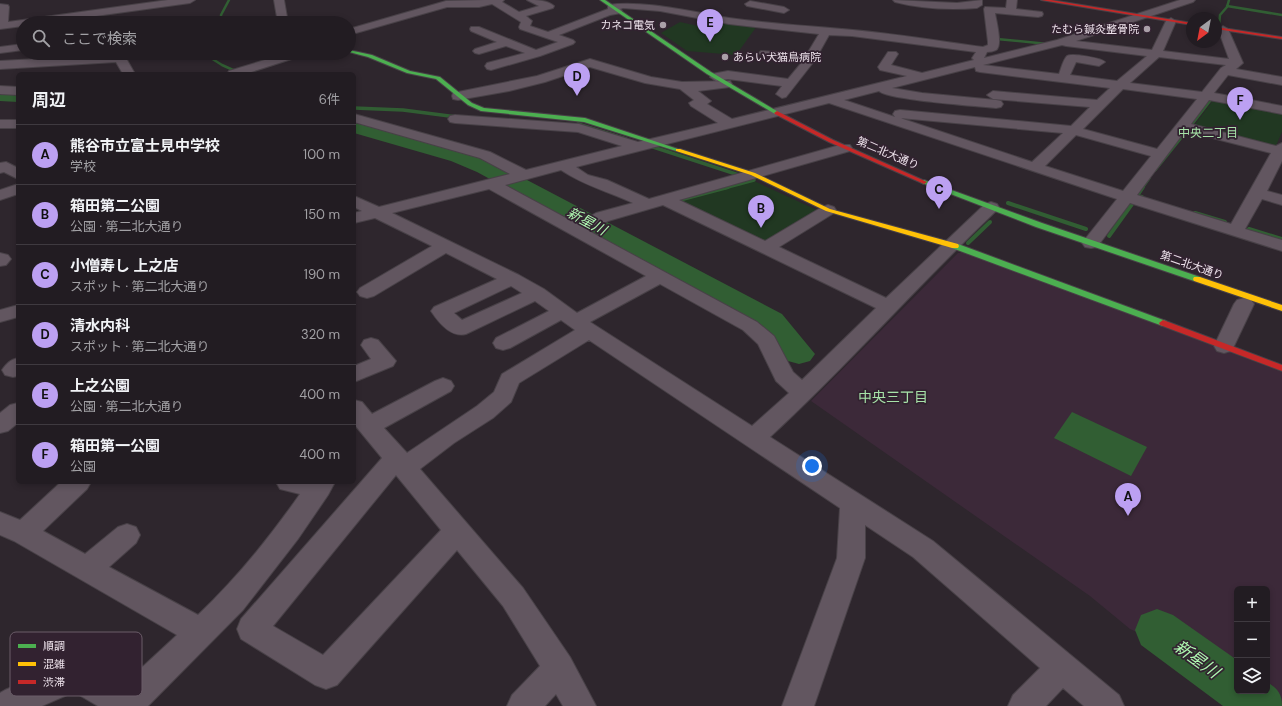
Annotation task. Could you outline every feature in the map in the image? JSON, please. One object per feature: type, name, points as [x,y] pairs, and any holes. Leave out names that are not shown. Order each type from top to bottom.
[{"type":"street","points":[[59,16],[142,3],[190,0]]},
{"type":"street","points":[[279,0],[282,16]]},
{"type":"street","points":[[356,30],[446,4],[471,5],[495,0],[527,21],[524,27],[569,42],[536,54],[491,66]]},
{"type":"street","points":[[506,21],[549,6],[532,0]]},
{"type":"street","points":[[678,11],[689,0]]},
{"type":"street","points":[[892,11],[900,0],[936,4],[977,2],[989,9],[1011,5],[1038,14]]},
{"type":"street","points":[[1043,0],[1186,23]]},
{"type":"street","points":[[356,217],[1056,44],[1190,0]]},
{"type":"street","points":[[729,21],[753,2],[784,10]]},
{"type":"street","points":[[138,16],[142,3]]},
{"type":"street","points":[[549,35],[608,12],[608,4],[678,11],[729,21],[876,36],[983,50],[993,47],[999,41],[989,9]]},
{"type":"street","name":"第二北大通り","points":[[608,4],[739,92],[776,113],[845,148],[991,207],[1090,243],[1282,308]]},
{"type":"street","points":[[0,7],[4,7],[1,25],[16,23]]},
{"type":"street","points":[[782,94],[811,58],[829,32],[840,20]]},
{"type":"street","points":[[1035,168],[1099,104],[1158,50],[1171,21]]},
{"type":"street","points":[[492,24],[475,30],[536,54]]},
{"type":"street","points":[[876,36],[880,26]]},
{"type":"street","points":[[1222,29],[1282,38]]},
{"type":"street","points":[[1088,34],[1158,50],[1237,63]]},
{"type":"street","points":[[1222,35],[1237,63]]},
{"type":"street","points":[[1017,41],[1158,50]]},
{"type":"street","points":[[479,51],[507,42]]},
{"type":"street","points":[[0,50],[16,48]]},
{"type":"street","points":[[973,65],[983,50]]},
{"type":"street","points":[[356,52],[361,52],[405,71],[432,75],[444,81],[468,104],[482,110],[585,120],[646,145]]},
{"type":"street","points":[[764,53],[811,58]]},
{"type":"street","points":[[892,54],[884,68],[946,84]]},
{"type":"street","points":[[1063,78],[1072,58],[1110,63]]},
{"type":"street","points":[[2,66],[65,60]]},
{"type":"street","points":[[121,60],[127,72]]},
{"type":"street","points":[[241,72],[279,60]]},
{"type":"street","points":[[458,96],[504,88],[541,79],[590,63],[649,80],[682,86],[699,87],[721,81],[728,75],[791,83]]},
{"type":"street","points":[[1090,243],[1207,96],[1225,71],[1237,63]]},
{"type":"street","points":[[973,65],[1000,70],[1207,96],[1282,110]]},
{"type":"street","points":[[1125,65],[1140,66]]},
{"type":"street","points":[[1000,70],[994,97],[1004,124]]},
{"type":"street","points":[[1225,71],[1282,81]]},
{"type":"street","points":[[682,86],[705,101],[696,103],[731,125]]},
{"type":"street","points":[[879,88],[922,97],[994,97],[1099,104]]},
{"type":"street","points":[[0,90],[16,90]]},
{"type":"street","points":[[739,92],[760,90],[782,94],[808,105]]},
{"type":"street","points":[[977,90],[994,97]]},
{"type":"street","points":[[832,100],[1126,198],[1282,246]]},
{"type":"street","points":[[874,114],[879,112],[1073,130],[1160,154]]},
{"type":"street","points":[[356,119],[451,144],[478,153],[525,176]]},
{"type":"street","points":[[455,119],[579,128],[646,145],[745,177],[828,210],[951,244],[1282,368]]},
{"type":"street","points":[[0,124],[16,124]]},
{"type":"street","points":[[1182,126],[1280,155],[1235,231]]},
{"type":"street","points":[[577,231],[601,217],[845,148]]},
{"type":"street","points":[[565,166],[583,178],[601,183],[648,204]]},
{"type":"street","points":[[492,184],[750,326],[767,341],[784,376],[804,393]]},
{"type":"street","points":[[0,194],[16,190]]},
{"type":"street","points":[[1258,193],[1282,200]]},
{"type":"street","points":[[664,200],[890,306]]},
{"type":"street","points":[[356,202],[512,279],[537,293],[576,321],[924,549],[1108,706]]},
{"type":"street","points":[[754,438],[804,393],[951,244],[991,207]]},
{"type":"street","points":[[766,248],[828,210]]},
{"type":"street","points":[[367,292],[446,246]]},
{"type":"street","points":[[503,342],[576,321],[659,277]]},
{"type":"street","points":[[512,279],[441,311],[459,329],[537,293]]},
{"type":"street","points":[[1224,346],[1244,304]]},
{"type":"street","points":[[458,530],[326,674],[252,629],[401,462],[446,437],[485,412],[503,396],[510,379],[576,321]]},
{"type":"street","points":[[356,374],[385,361],[371,345]]},
{"type":"street","points":[[443,386],[360,421],[401,462],[513,597],[559,668],[580,706]]},
{"type":"street","points":[[0,425],[16,413]]},
{"type":"street","points":[[75,484],[12,528],[201,633]]},
{"type":"street","points":[[142,691],[233,601],[289,531],[321,485],[310,484]]},
{"type":"street","points":[[798,706],[851,558],[853,503]]},
{"type":"street","points":[[86,569],[127,535]]},
{"type":"street","points":[[523,706],[559,668]]},
{"type":"street","points":[[1024,706],[1063,668]]},
{"type":"street","points":[[9,706],[28,696]]},
{"type":"street","points":[[111,696],[127,706],[137,696]]},
{"type":"shaded area","points":[[723,21],[757,26],[736,55],[687,51],[661,33],[680,22],[712,29]]},
{"type":"shaded area","points":[[1214,99],[1282,112],[1282,132],[1275,148],[1193,127]]},
{"type":"shaded area","points":[[754,181],[819,211],[765,245],[676,203]]},
{"type":"shaded area","points":[[965,252],[1282,372],[1282,706],[1264,694],[1270,694],[1270,586],[1234,586],[1234,674],[1162,625],[1149,634],[1143,635],[1130,629],[1090,596],[811,401],[958,253]]},
{"type":"shaded area","points":[[1072,412],[1147,447],[1131,476],[1054,438]]},
{"type":"waterway","points":[[221,16],[229,0]]},
{"type":"waterway","points":[[1227,6],[1229,0]]},
{"type":"waterway","points":[[1222,13],[1227,6]]},
{"type":"waterway","points":[[1227,6],[1282,15]]},
{"type":"waterway","points":[[997,39],[1048,44]]},
{"type":"waterway","points":[[214,60],[238,72]]},
{"type":"waterway","name":"新星川","points":[[0,95],[16,96]]},
{"type":"waterway","points":[[1191,125],[1211,99],[1214,99]]},
{"type":"waterway","points":[[356,108],[403,110],[457,117]]},
{"type":"waterway","points":[[578,124],[626,139]]},
{"type":"waterway","name":"新星川","points":[[356,128],[459,156],[485,167],[772,321],[799,354]]},
{"type":"waterway","points":[[1155,170],[1187,130]]},
{"type":"waterway","points":[[647,145],[742,176]]},
{"type":"waterway","points":[[1142,188],[1149,178]]},
{"type":"waterway","points":[[724,188],[754,180]]},
{"type":"waterway","points":[[679,200],[728,187]]},
{"type":"waterway","points":[[1142,197],[1137,196],[1143,187]]},
{"type":"waterway","points":[[1008,203],[1086,229]]},
{"type":"waterway","points":[[1109,236],[1132,204]]},
{"type":"waterway","points":[[1195,213],[1225,222]]},
{"type":"waterway","points":[[968,243],[990,222]]},
{"type":"waterway","points":[[1249,229],[1282,239]]},
{"type":"waterway","name":"新星川","points":[[1157,630],[1234,686]]},
{"type":"waterway","name":"新星川","points":[[1244,694],[1261,706]]},
{"type":"traffic: fast","points":[[602,0],[709,73],[777,113]]},
{"type":"traffic: fast","points":[[356,53],[370,56],[409,72],[438,78],[470,104],[483,110],[585,120],[678,150]]},
{"type":"traffic: fast","points":[[924,182],[1039,225],[1197,279]]},
{"type":"traffic: fast","points":[[955,246],[1163,323]]},
{"type":"traffic: slow","points":[[678,150],[753,174],[828,210],[955,246]]},
{"type":"traffic: slow","points":[[1197,279],[1282,308]]},
{"type":"traffic: jam","points":[[1043,0],[1186,23]]},
{"type":"traffic: jam","points":[[1222,29],[1282,38]]},
{"type":"traffic: jam","points":[[777,113],[831,141],[924,182]]},
{"type":"traffic: jam","points":[[1163,323],[1282,368]]},
{"type":"place","name":"カネコ電気","points":[[663,25]]},
{"type":"place","name":"たむら鍼灸整骨院","points":[[1147,29]]},
{"type":"place","name":"上之公園","points":[[710,42]]},
{"type":"place","name":"あらい犬猫鳥病院","points":[[725,57]]},
{"type":"place","name":"清水内科","points":[[577,96]]},
{"type":"place","name":"箱田第一公園","points":[[1240,120]]},
{"type":"place","name":"小僧寿し 上之店","points":[[939,209]]},
{"type":"place","name":"箱田第二公園","points":[[761,228]]},
{"type":"place","name":"熊谷市立富士見中学校","points":[[1128,516]]},
{"type":"district","name":"中央二丁目","points":[[1208,133]]},
{"type":"district","name":"中央三丁目","points":[[893,397]]}]
